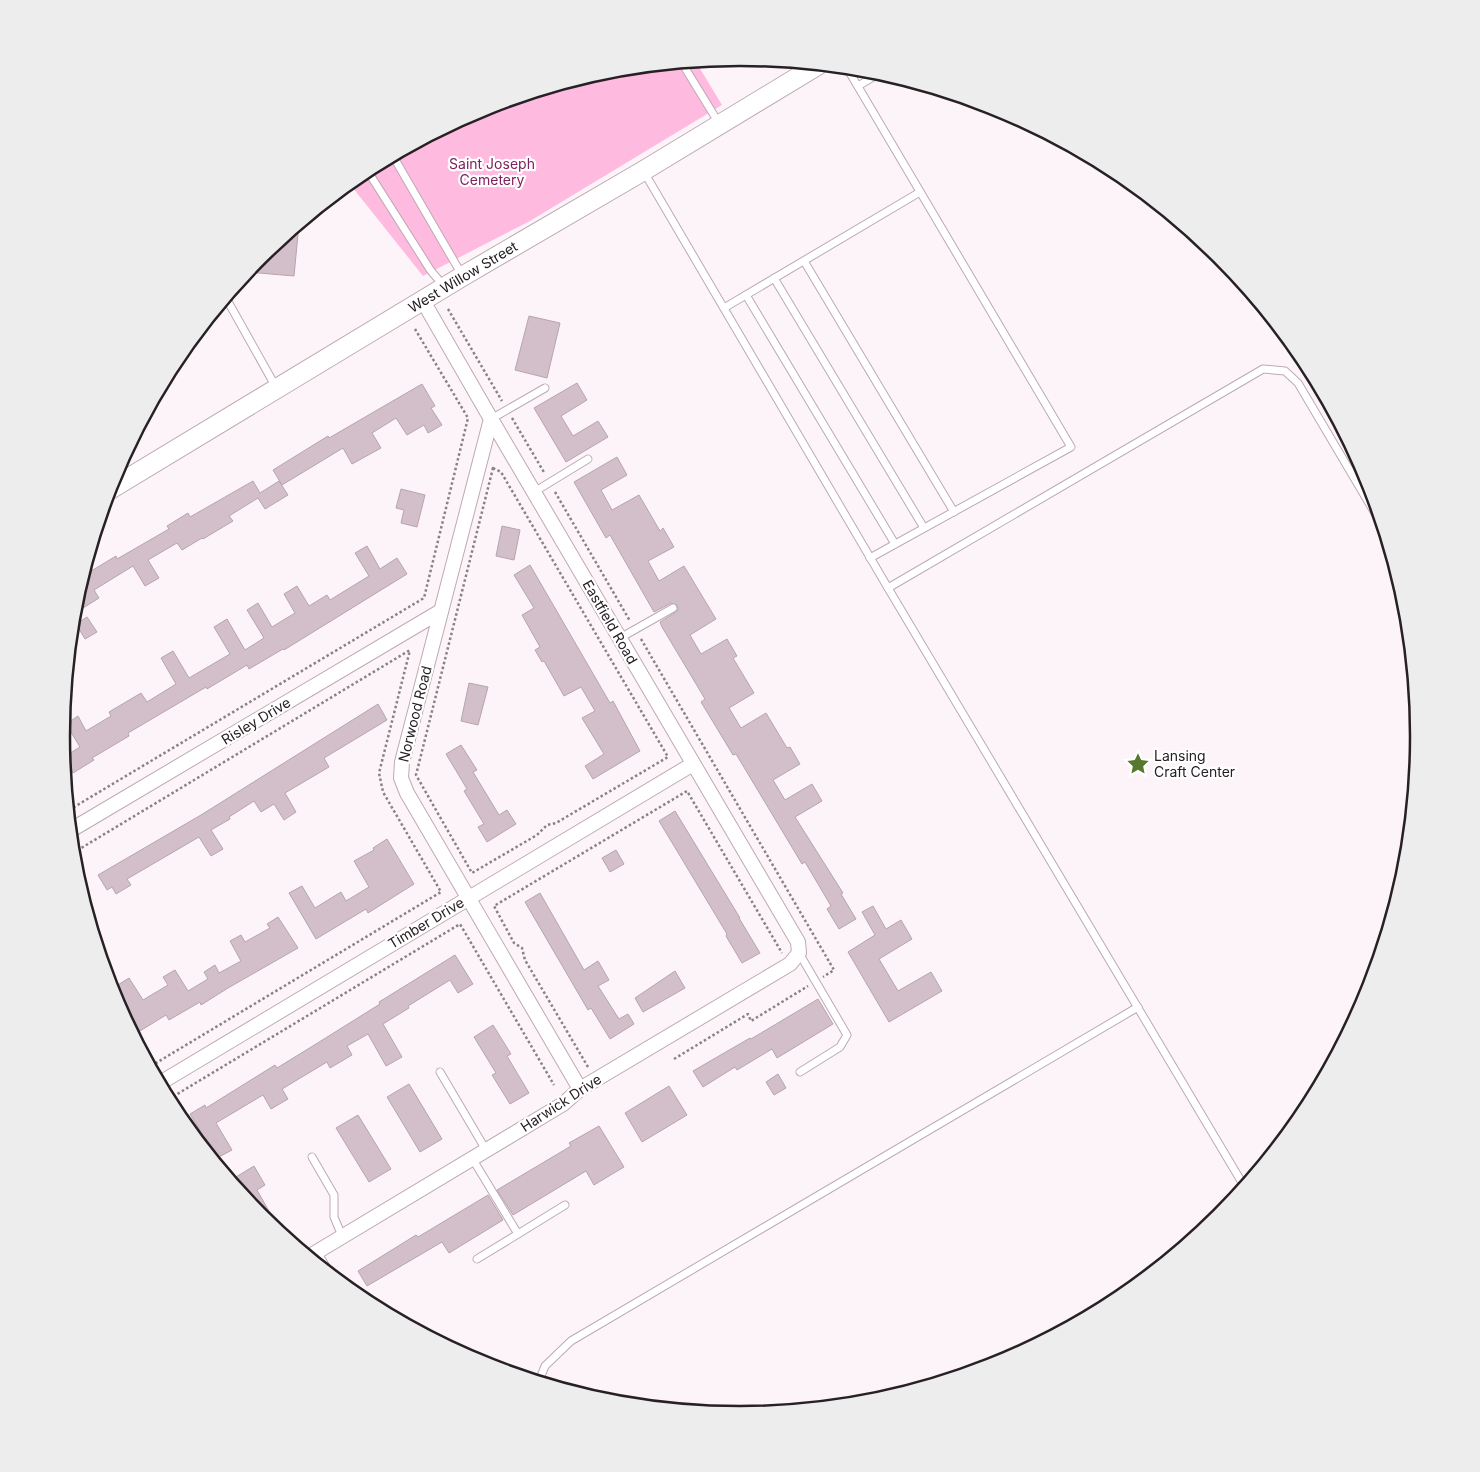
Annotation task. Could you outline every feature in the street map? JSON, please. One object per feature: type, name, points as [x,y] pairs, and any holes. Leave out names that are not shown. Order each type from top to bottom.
[{"type":"street","name":"West Willow Street","points":[[120,484],[463,276],[643,171],[809,70]]},
{"type":"street","name":"Eastfield Road","points":[[423,301],[798,947]]},
{"type":"street","name":"Norwood Road","points":[[491,419],[402,762],[401,778],[407,793],[467,899],[580,1089]]},
{"type":"street","name":"Risley Drive","points":[[77,827],[441,611]]},
{"type":"street","name":"Timber Drive","points":[[165,1080],[693,764]]},
{"type":"street","name":"Harwick Drive","points":[[315,1253],[563,1104],[580,1089],[790,964],[798,947]]},
{"type":"lane","points":[[686,69],[720,125]]},
{"type":"lane","points":[[852,76],[1071,447],[870,558]]},
{"type":"lane","points":[[858,86],[870,79]]},
{"type":"lane","points":[[396,161],[463,276]]},
{"type":"lane","points":[[643,171],[870,558],[1241,1181]]},
{"type":"lane","points":[[371,177],[431,271],[446,288]]},
{"type":"lane","points":[[724,308],[920,192]]},
{"type":"lane","points":[[804,261],[954,512]]},
{"type":"lane","points":[[774,278],[924,528]]},
{"type":"lane","points":[[746,295],[895,544]]},
{"type":"lane","points":[[229,303],[277,389]]},
{"type":"lane","points":[[888,588],[1263,369],[1285,371],[1298,383],[1365,496]]},
{"type":"lane","points":[[491,419],[545,388]]},
{"type":"lane","points":[[534,492],[588,459]]},
{"type":"lane","points":[[620,638],[673,608]]},
{"type":"lane","points":[[798,947],[847,1034],[840,1048],[800,1072]]},
{"type":"lane","points":[[542,1375],[545,1366],[571,1341],[1138,1008]]},
{"type":"lane","points":[[440,1072],[486,1150]]},
{"type":"lane","points":[[312,1157],[334,1195],[334,1217],[342,1236]]},
{"type":"lane","points":[[472,1158],[518,1234]]},
{"type":"lane","points":[[477,1259],[565,1205]]},
{"type":"path","points":[[74,807],[424,598],[468,418],[415,329]]},
{"type":"path","points":[[494,468],[501,472],[668,757],[556,823],[547,825],[537,835],[472,873],[416,775],[494,468]]},
{"type":"path","points":[[80,849],[410,650],[379,773],[383,792],[442,892],[156,1063]]},
{"type":"path","points":[[588,1066],[525,960],[522,948],[514,943],[494,906],[687,791],[782,953]]},
{"type":"path","points":[[176,1096],[460,924],[554,1085]]},
{"type":"green space","name":"Saint Joseph Cemetery","points":[[700,68],[722,105],[530,221],[423,276],[354,189],[405,156],[444,135],[484,117],[525,102],[609,79],[653,72]]},
{"type":"building","points":[[298,232],[294,276],[256,273]]},
{"type":"building","points":[[529,316],[560,323],[547,378],[515,370]]},
{"type":"building","points":[[577,383],[587,400],[561,416],[573,436],[598,421],[608,437],[566,462],[534,408]]},
{"type":"building","points":[[422,384],[435,406],[431,408],[442,425],[428,433],[424,425],[407,435],[396,418],[372,433],[381,448],[352,464],[343,448],[282,485],[273,470],[328,436],[329,438]]},
{"type":"building","points":[[617,457],[627,475],[601,490],[612,510],[639,495],[660,531],[663,528],[674,547],[648,561],[659,581],[684,566],[716,619],[690,635],[701,654],[727,639],[737,656],[733,658],[754,693],[729,708],[741,728],[766,713],[787,748],[790,747],[800,764],[773,780],[785,800],[812,784],[822,801],[795,817],[843,893],[841,894],[856,919],[839,929],[827,909],[831,906],[805,862],[802,864],[736,754],[733,755],[701,702],[705,699],[662,627],[660,622],[676,612],[678,609],[677,605],[671,603],[654,612],[610,535],[606,538],[574,482]]},
{"type":"building","points":[[253,481],[260,493],[279,481],[288,495],[265,509],[258,498],[229,516],[233,521],[203,539],[182,550],[177,543],[148,560],[159,578],[145,586],[133,566],[94,590],[99,598],[82,608],[91,571],[116,556],[117,559],[169,529],[167,526],[188,513],[190,517]]},
{"type":"building","points":[[401,489],[425,495],[417,527],[401,523],[404,510],[396,508]]},
{"type":"building","points":[[502,526],[520,530],[514,560],[496,556]]},
{"type":"building","points":[[367,546],[380,569],[397,558],[407,574],[284,650],[249,669],[247,665],[128,733],[129,736],[92,758],[94,760],[73,773],[71,753],[80,747],[70,731],[71,721],[78,716],[86,731],[111,716],[109,712],[141,693],[147,702],[176,684],[161,658],[173,651],[189,678],[230,654],[214,627],[227,619],[245,650],[264,638],[247,610],[258,603],[272,627],[295,613],[284,594],[297,586],[309,606],[327,595],[330,600],[369,576],[355,553]]},
{"type":"building","points":[[530,565],[610,703],[613,701],[640,751],[593,779],[585,766],[604,754],[582,718],[595,711],[581,687],[564,696],[544,661],[542,662],[535,650],[540,647],[522,615],[534,608],[514,575]]},
{"type":"building","points":[[87,617],[97,632],[85,639],[79,629],[80,621]]},
{"type":"building","points":[[469,683],[488,687],[478,725],[461,721]]},
{"type":"building","points":[[378,704],[387,720],[324,758],[329,767],[285,793],[296,812],[284,820],[274,804],[261,812],[254,801],[229,817],[230,819],[211,830],[223,849],[211,856],[199,837],[127,879],[131,885],[116,894],[112,887],[107,890],[98,875],[201,815]]},
{"type":"building","points":[[461,745],[477,770],[473,772],[499,815],[507,810],[516,824],[487,842],[478,827],[484,824],[464,791],[467,789],[446,754]]},
{"type":"building","points":[[675,811],[760,953],[742,963],[726,936],[727,934],[659,821]]},
{"type":"building","points":[[387,839],[414,884],[368,913],[366,909],[316,939],[289,893],[302,886],[315,908],[341,892],[346,901],[369,887],[354,861],[374,850],[373,848]]},
{"type":"building","points":[[616,850],[624,864],[610,872],[602,858]]},
{"type":"building","points":[[540,893],[584,970],[598,961],[609,980],[598,986],[619,1019],[628,1014],[634,1024],[610,1039],[591,1008],[588,1010],[525,902]]},
{"type":"building","points":[[873,906],[886,929],[901,920],[912,939],[879,959],[898,991],[931,972],[942,991],[889,1022],[848,952],[875,935],[862,912]]},
{"type":"building","points":[[278,917],[298,948],[201,1005],[200,1002],[169,1020],[166,1015],[140,1031],[118,985],[129,978],[143,1000],[168,985],[163,977],[175,970],[188,991],[208,979],[204,972],[215,965],[219,973],[241,961],[230,941],[241,935],[245,942],[270,928],[267,924]]},
{"type":"building","points":[[455,955],[473,984],[458,993],[450,980],[383,1024],[402,1057],[386,1066],[368,1034],[347,1046],[352,1055],[330,1068],[327,1062],[282,1089],[288,1099],[271,1109],[263,1095],[216,1123],[232,1150],[219,1157],[190,1114],[205,1105],[206,1108],[275,1065],[277,1068],[380,1004],[379,1002]]},
{"type":"building","points":[[675,971],[685,988],[643,1012],[635,998]]},
{"type":"building","points":[[818,999],[833,1024],[777,1058],[772,1049],[737,1070],[735,1067],[703,1087],[693,1071]]},
{"type":"building","points":[[493,1025],[511,1054],[507,1056],[529,1093],[510,1104],[492,1075],[496,1073],[474,1037]]},
{"type":"building","points":[[778,1074],[786,1088],[774,1095],[766,1082]]},
{"type":"building","points":[[409,1084],[442,1139],[420,1152],[387,1097]]},
{"type":"building","points":[[669,1086],[687,1115],[642,1142],[625,1113]]},
{"type":"building","points":[[358,1115],[391,1169],[369,1182],[336,1128]]},
{"type":"building","points":[[599,1126],[624,1167],[594,1185],[586,1171],[513,1215],[497,1190],[571,1146],[569,1143]]},
{"type":"building","points":[[254,1166],[265,1185],[257,1190],[271,1215],[266,1210],[235,1177]]},
{"type":"building","points":[[488,1195],[503,1220],[449,1253],[442,1242],[367,1286],[358,1271],[416,1235],[418,1237]]},
{"type":"place","name":"Lansing Craft Center","points":[[1138,764]]}]
